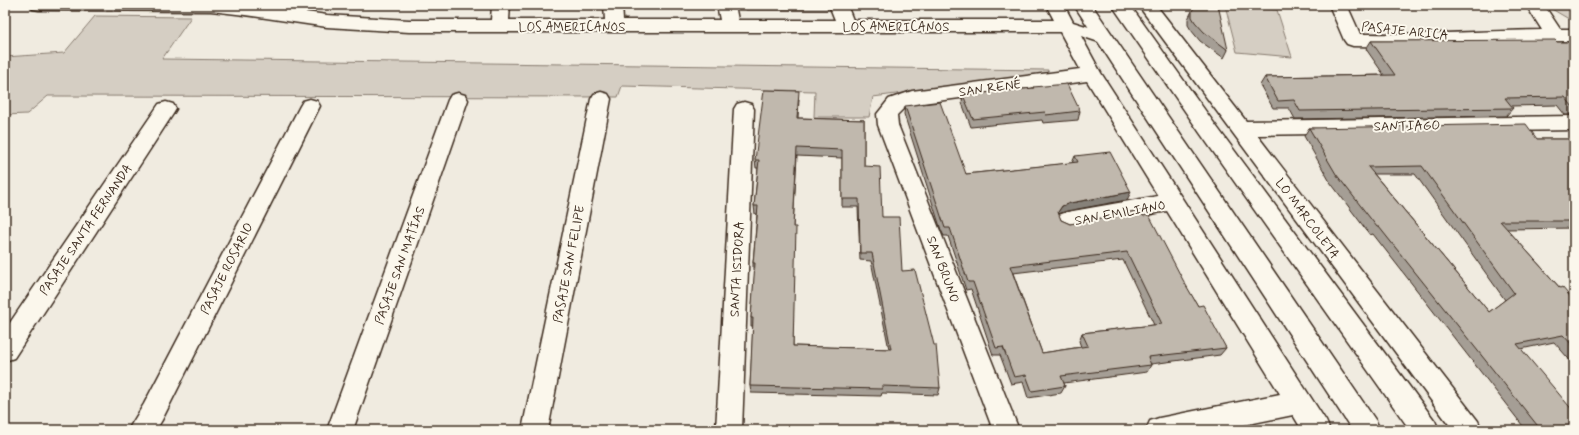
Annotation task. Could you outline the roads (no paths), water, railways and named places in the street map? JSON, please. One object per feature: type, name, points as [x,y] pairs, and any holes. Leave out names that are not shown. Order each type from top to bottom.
[{"type":"street","name":"LOS AMERICANOS","points":[[39,5],[192,5],[229,7],[355,24],[409,26],[1068,26],[1105,38]]},
{"type":"street","points":[[500,26],[501,5]]},
{"type":"street","points":[[613,5],[615,26]]},
{"type":"street","points":[[726,5],[730,26]]},
{"type":"street","points":[[838,5],[846,26]]},
{"type":"street","points":[[1055,5],[1068,26],[1092,74],[1317,430]]},
{"type":"street","points":[[1082,5],[1367,430]]},
{"type":"street","points":[[1121,5],[1207,128],[1426,430]]},
{"type":"street","points":[[1338,5],[1346,24]]},
{"type":"street","points":[[1535,5],[1555,35]]},
{"type":"street","name":"LO MARCOLETA","points":[[1153,6],[1239,128],[1469,430]]},
{"type":"street","name":"PASAJE ARICA","points":[[1465,37],[1415,29],[1346,24],[1353,40],[1415,41],[1465,37],[1574,35]]},
{"type":"street","name":"SAN RENÉ","points":[[890,108],[912,98],[1092,74]]},
{"type":"street","name":"PASAJE SAN FELIPE","points":[[535,430],[601,99]]},
{"type":"street","name":"PASAJE SAN MATÍAS","points":[[340,430],[458,100]]},
{"type":"street","name":"PASAJE ROSARIO","points":[[141,430],[153,412],[310,106]]},
{"type":"street","name":"PASAJE SANTA FERNANDA","points":[[5,350],[166,108]]},
{"type":"street","name":"SANTA ISIDORA","points":[[729,430],[744,108]]},
{"type":"street","name":"SAN BRUNO","points":[[890,108],[887,114],[888,126],[1006,430]]},
{"type":"street","name":"SANTIAGO","points":[[1239,128],[1574,123]]},
{"type":"street","name":"SAN EMILIANO","points":[[1067,221],[1173,202]]},
{"type":"street","points":[[1159,430],[1299,402]]}]
